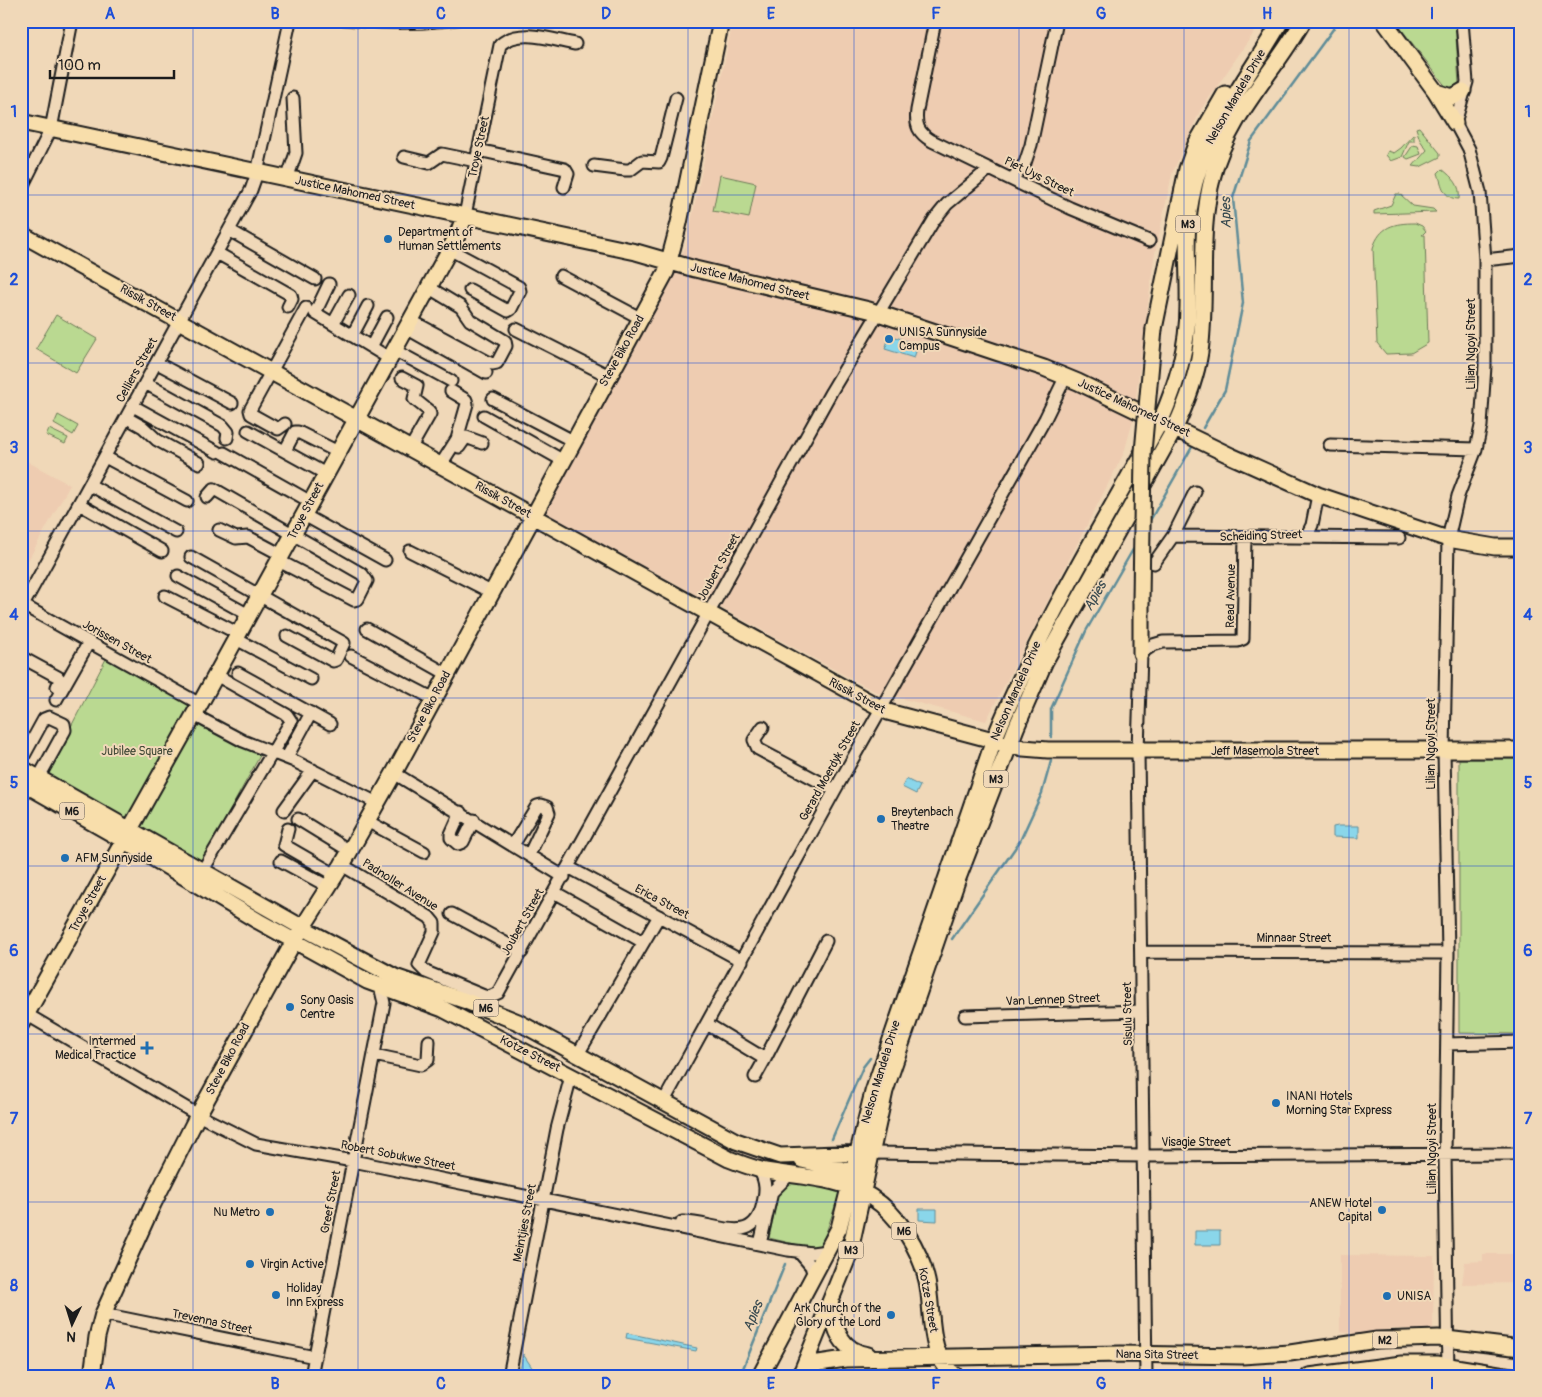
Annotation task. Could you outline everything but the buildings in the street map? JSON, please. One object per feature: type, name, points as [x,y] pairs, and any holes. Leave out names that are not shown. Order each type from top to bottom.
[{"type":"main road","name":"Steve Biko Road","points":[[92,1376],[97,1337],[103,1314],[153,1204],[198,1115],[294,941],[350,851],[394,773],[670,262],[721,21]]},
{"type":"main road","name":"Nelson Mandela Drive","points":[[760,1376],[839,1228],[958,878],[1009,744],[1045,661],[1168,424],[1186,342],[1188,308],[1187,232],[1190,200],[1199,168],[1216,126],[1281,21]]},
{"type":"main road","name":"Nelson Mandela Drive","points":[[865,1153],[876,1083],[994,740],[1036,646],[1168,424],[1190,391],[1200,352],[1203,316],[1202,235],[1213,173],[1222,148],[1240,115],[1303,21]]},
{"type":"main road","points":[[1384,21],[1436,92],[1455,123]]},
{"type":"main road","points":[[1141,653],[1143,452],[1154,330],[1180,193],[1193,150],[1213,111],[1268,42]]},
{"type":"main road","points":[[1436,92],[1449,98],[1457,96],[1463,91]]},
{"type":"main road","name":"Justice Mahomed Street","points":[[21,122],[636,252],[878,313],[1066,376],[1318,494],[1448,539]]},
{"type":"main road","name":"Troye Street","points":[[23,1017],[216,676],[428,288],[465,215]]},
{"type":"main road","points":[[636,252],[664,247],[671,241],[679,223]]},
{"type":"main road","name":"Rissik Street","points":[[21,234],[881,710],[1009,744]]},
{"type":"main road","points":[[1448,539],[1495,547],[1521,547]]},
{"type":"main road","name":"Jeff Masemola Street","points":[[1009,744],[1048,750],[1521,750]]},
{"type":"main road","name":"Kotze Street","points":[[21,768],[294,941],[380,986],[442,1009],[729,1159],[759,1169],[855,1185],[892,1215],[914,1245],[927,1282],[939,1358]]},
{"type":"main road","name":"Kotze Street","points":[[21,782],[202,870],[303,928],[396,977],[496,1012],[578,1054],[736,1141],[780,1156],[865,1153]]},
{"type":"main road","points":[[780,1156],[842,1169],[855,1185]]},
{"type":"main road","name":"Nelson Mandela Drive","points":[[800,1374],[831,1305],[849,1255],[855,1185]]},
{"type":"main road","points":[[831,1305],[838,1336],[853,1350],[873,1355],[908,1358]]},
{"type":"main road","name":"Nana Sita Street","points":[[800,1374],[820,1363],[845,1359],[1146,1354],[1251,1356],[1290,1353],[1377,1340],[1448,1338],[1521,1348]]},
{"type":"main road","points":[[939,1358],[956,1376]]},
{"type":"main road","name":"M2","points":[[1309,1376],[1384,1365],[1511,1376]]},
{"type":"street","points":[[21,189],[51,129],[72,21]]},
{"type":"street","name":"Piet Uys Street","points":[[935,21],[917,110],[916,122],[920,132],[989,169],[1013,178],[1094,219],[1149,241]]},
{"type":"street","points":[[1031,188],[1026,159],[1057,21]]},
{"type":"street","points":[[1455,123],[1463,91],[1467,84],[1462,21]]},
{"type":"street","name":"Celliers Street","points":[[22,606],[217,253],[257,173],[289,24]]},
{"type":"street","name":"Troye Street","points":[[465,215],[500,45],[507,40],[530,35],[574,44]]},
{"type":"street","points":[[287,179],[296,153],[293,98]]},
{"type":"street","points":[[594,166],[630,170],[642,161],[658,162],[661,158],[676,98]]},
{"type":"street","name":"Lilian Ngoyi Street","points":[[1448,1371],[1445,1154],[1448,952],[1444,751],[1448,539],[1458,496],[1476,449],[1484,400],[1485,260],[1480,192],[1476,170],[1455,123]]},
{"type":"street","points":[[404,157],[429,163],[442,154],[477,156],[566,169],[568,174],[564,187]]},
{"type":"street","points":[[1013,178],[1026,159]]},
{"type":"street","name":"Joubert Street","points":[[495,995],[501,989],[556,893],[831,392],[878,313],[934,220],[947,204],[989,169]]},
{"type":"street","points":[[229,230],[315,279]]},
{"type":"street","points":[[449,249],[519,287],[520,291],[508,311],[470,290]]},
{"type":"street","points":[[217,253],[292,295],[288,307]]},
{"type":"street","points":[[1485,260],[1521,256]]},
{"type":"street","points":[[561,276],[640,318]]},
{"type":"street","points":[[329,284],[314,311],[371,347],[392,354],[451,386],[466,400],[467,404],[457,439],[444,468]]},
{"type":"street","points":[[408,324],[492,364],[497,363],[506,346],[505,341],[470,320],[461,307],[428,288]]},
{"type":"street","points":[[332,324],[349,295]]},
{"type":"street","points":[[352,336],[368,306]]},
{"type":"street","points":[[285,424],[278,429],[250,413],[250,408],[306,308]]},
{"type":"street","points":[[371,347],[387,317]]},
{"type":"street","points":[[408,324],[486,373]]},
{"type":"street","points":[[516,329],[608,376]]},
{"type":"street","points":[[157,363],[232,403]]},
{"type":"street","name":"Gerard Moerdyk Street","points":[[664,1101],[835,790],[1045,419],[1066,376]]},
{"type":"street","points":[[402,378],[416,386],[414,401],[430,412],[410,449]]},
{"type":"street","points":[[146,383],[223,426],[228,432],[227,438]]},
{"type":"street","points":[[493,399],[573,441]]},
{"type":"street","points":[[133,406],[221,452],[385,560]]},
{"type":"street","points":[[484,416],[562,460]]},
{"type":"street","points":[[126,418],[143,427],[157,440],[199,464]]},
{"type":"street","points":[[248,431],[326,474]]},
{"type":"street","points":[[287,447],[295,432],[298,432],[338,452]]},
{"type":"street","points":[[444,468],[464,437],[470,437],[482,443]]},
{"type":"street","points":[[1330,445],[1476,449]]},
{"type":"street","points":[[105,457],[187,501]]},
{"type":"street","points":[[91,482],[176,529]]},
{"type":"street","points":[[207,497],[214,489],[366,577],[367,581],[358,599],[352,600],[248,537],[236,538],[220,530]]},
{"type":"street","points":[[1154,563],[1173,536],[1195,492]]},
{"type":"street","name":"Scheiding Street","points":[[1173,536],[1306,537],[1312,525],[1318,494]]},
{"type":"street","points":[[78,507],[158,552]]},
{"type":"street","points":[[307,509],[375,549]]},
{"type":"street","name":"Read Avenue","points":[[1141,653],[1153,645],[1163,642],[1238,642],[1243,639],[1245,537]]},
{"type":"street","points":[[1306,537],[1400,538]]},
{"type":"street","points":[[410,551],[491,592]]},
{"type":"street","points":[[191,556],[344,643],[336,660],[333,661],[286,636]]},
{"type":"street","points":[[178,576],[249,615]]},
{"type":"street","points":[[164,596],[311,679]]},
{"type":"street","name":"Jorissen Street","points":[[22,606],[88,642],[197,710],[272,753],[287,757],[377,803]]},
{"type":"street","points":[[367,628],[447,674]]},
{"type":"street","points":[[56,700],[88,642]]},
{"type":"street","name":"Sisulu Street","points":[[1141,653],[1138,751],[1146,1376]]},
{"type":"street","points":[[351,656],[434,699]]},
{"type":"street","points":[[21,657],[59,678],[57,687]]},
{"type":"street","points":[[238,673],[330,724]]},
{"type":"street","points":[[202,870],[291,722],[289,717],[216,676]]},
{"type":"street","points":[[287,757],[311,714]]},
{"type":"street","points":[[21,761],[44,719],[48,717],[64,724],[66,730],[39,778]]},
{"type":"street","points":[[763,727],[754,740],[758,749],[835,790]]},
{"type":"street","points":[[284,810],[313,770]]},
{"type":"street","name":"Erica Street","points":[[394,773],[529,855],[659,916],[742,961]]},
{"type":"street","points":[[514,845],[537,806],[547,807],[549,813],[529,855]]},
{"type":"street","points":[[461,812],[451,836],[458,844],[464,842],[474,820]]},
{"type":"street","points":[[298,819],[350,851]]},
{"type":"street","points":[[367,821],[424,852]]},
{"type":"street","points":[[288,829],[284,845],[335,876]]},
{"type":"street","points":[[282,861],[335,876]]},
{"type":"street","name":"Padnoller Avenue","points":[[335,876],[429,917],[434,923],[434,932],[419,965],[426,972],[484,996],[495,995]]},
{"type":"street","points":[[556,893],[643,942]]},
{"type":"street","points":[[452,914],[522,952]]},
{"type":"street","points":[[578,1054],[659,916]]},
{"type":"street","points":[[755,1077],[826,941]]},
{"type":"street","name":"Minnaar Street","points":[[1141,952],[1448,952]]},
{"type":"street","name":"Greef Street","points":[[311,1376],[384,1003],[380,986]]},
{"type":"street","points":[[384,1003],[397,992]]},
{"type":"street","name":"Van Lennep Street","points":[[965,1016],[1141,1011]]},
{"type":"street","name":"Robert Sobukwe Street","points":[[23,1017],[198,1115],[256,1144],[353,1161],[672,1224],[799,1252],[818,1253],[827,1251]]},
{"type":"street","points":[[707,1024],[765,1059]]},
{"type":"street","points":[[374,1056],[420,1064],[428,1060],[429,1041]]},
{"type":"street","points":[[1447,1044],[1521,1042]]},
{"type":"street","name":"Meintjies Street","points":[[509,1376],[557,1129],[571,1076]]},
{"type":"street","name":"Visagie Street","points":[[865,1153],[1144,1156],[1521,1154]]},
{"type":"street","points":[[672,1224],[684,1221],[738,1230],[749,1228],[758,1220],[764,1201],[766,1183],[759,1169]]},
{"type":"street","points":[[760,1244],[772,1192],[789,1175]]},
{"type":"street","points":[[799,1252],[811,1266],[814,1276]]},
{"type":"street","name":"Trevenna Street","points":[[103,1314],[315,1357]]},
{"type":"shaded area","name":"UNISA Sunnyside Campus","points":[[733,21],[1262,21],[1200,111],[1172,174],[1154,258],[1133,420],[1124,453],[986,721],[874,691],[542,511],[686,246]]},
{"type":"shaded area","points":[[21,458],[70,485],[21,573]]},
{"type":"shaded area","points":[[1483,1254],[1521,1254],[1521,1340],[1517,1340],[1518,1283],[1462,1284],[1465,1262],[1483,1261]]},
{"type":"shaded area","name":"UNISA","points":[[1340,1255],[1434,1256],[1433,1329],[1394,1329],[1356,1334],[1340,1332]]},
{"type":"green space","points":[[1395,21],[1455,21],[1459,85],[1454,89],[1447,88]]},
{"type":"green space","points":[[1419,127],[1440,153],[1440,157],[1420,167],[1413,166],[1427,150],[1420,140],[1416,128]]},
{"type":"green space","points":[[1414,134],[1414,141],[1409,141],[1402,157],[1391,161],[1386,155],[1388,151],[1394,153]]},
{"type":"green space","points":[[1413,145],[1418,146],[1421,154],[1408,159],[1405,157]]},
{"type":"green space","points":[[1442,169],[1455,182],[1459,190],[1459,199],[1446,194],[1438,173]]},
{"type":"green space","points":[[720,175],[756,183],[749,218],[713,211]]},
{"type":"green space","points":[[1396,194],[1400,194],[1413,206],[1433,209],[1436,212],[1374,214],[1374,211],[1391,205]]},
{"type":"green space","points":[[1415,223],[1422,226],[1426,231],[1422,235],[1425,235],[1428,343],[1411,353],[1386,354],[1377,343],[1373,248],[1380,235],[1389,227]]},
{"type":"green space","points":[[56,315],[97,339],[76,373],[36,349]]},
{"type":"green space","points":[[58,415],[78,426],[73,435],[54,424]]},
{"type":"green space","points":[[49,429],[68,438],[65,444],[46,435]]},
{"type":"green space","name":"Jubilee Square","points":[[108,655],[263,750],[200,865],[46,775]]},
{"type":"green space","points":[[1459,759],[1521,759],[1521,1034],[1459,1033]]},
{"type":"green space","points":[[785,1180],[841,1189],[820,1250],[769,1238],[780,1184]]},
{"type":"water","points":[[890,335],[918,345],[914,358],[885,349]]},
{"type":"water","points":[[906,779],[920,786],[916,794],[902,787]]},
{"type":"water","points":[[1359,826],[1359,838],[1333,837],[1333,827]]},
{"type":"water","points":[[919,1209],[937,1209],[937,1221],[919,1220]]},
{"type":"water","points":[[1195,1231],[1220,1231],[1220,1245],[1195,1245]]},
{"type":"water","points":[[627,1333],[697,1348],[696,1351],[626,1338]]},
{"type":"water","points":[[523,1354],[535,1372],[534,1376],[519,1376]]},
{"type":"waterway","name":"Apies","points":[[1203,428],[1225,390],[1243,303],[1233,198],[1251,141],[1339,21]]},
{"type":"waterway","name":"Apies","points":[[1148,524],[1192,447]]},
{"type":"waterway","name":"Apies","points":[[1051,737],[1051,709],[1086,631],[1135,546]]},
{"type":"waterway","name":"Apies","points":[[952,939],[1020,841],[1042,793],[1051,761]]},
{"type":"waterway","name":"Apies","points":[[832,1139],[863,1067],[870,1058]]},
{"type":"waterway","name":"Apies","points":[[740,1376],[785,1264]]},
{"type":"railway","points":[[321,21],[399,28],[419,28],[478,21]]},
{"type":"place","name":"Department of Human Settlements","points":[[388,239]]},
{"type":"place","name":"UNISA Sunnyside Campus","points":[[889,339]]},
{"type":"place","name":"Breytenbach Theatre","points":[[881,819]]},
{"type":"place","name":"AFM Sunnyside","points":[[65,858]]},
{"type":"place","name":"Sony Oasis Centre","points":[[290,1007]]},
{"type":"place","name":"Intermed Medical Practice","points":[[147,1048]]},
{"type":"place","name":"INANI Hotels Morning Star Express","points":[[1276,1103]]},
{"type":"place","name":"ANEW Hotel Capital","points":[[1382,1210]]},
{"type":"place","name":"Nu Metro","points":[[270,1212]]},
{"type":"place","name":"Virgin Active","points":[[250,1264]]},
{"type":"place","name":"Holiday Inn Express","points":[[276,1295]]},
{"type":"place","name":"UNISA","points":[[1387,1296]]},
{"type":"place","name":"Ark Church of the Glory of the Lord","points":[[891,1315]]}]
